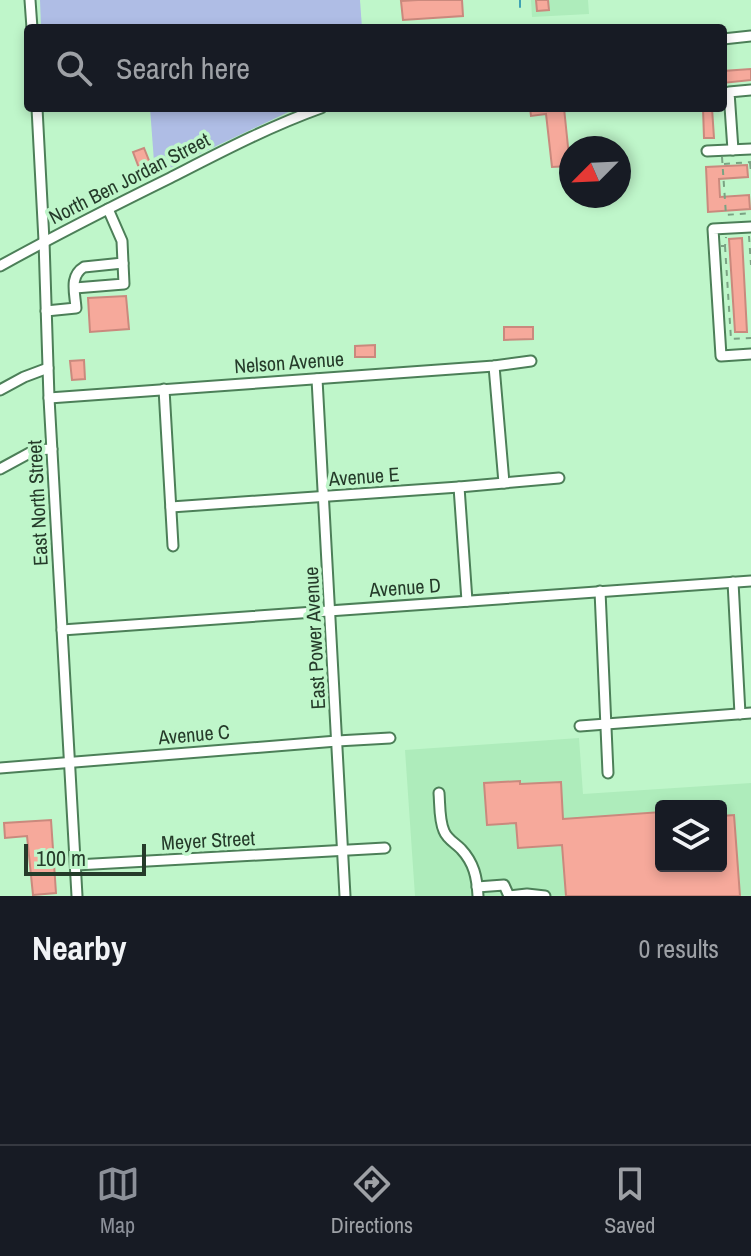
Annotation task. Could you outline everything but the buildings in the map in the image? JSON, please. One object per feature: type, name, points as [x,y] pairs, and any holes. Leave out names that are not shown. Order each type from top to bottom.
[{"type":"street","points":[[30,0],[32,24]]},
{"type":"street","points":[[727,39],[751,36]]},
{"type":"street","points":[[733,150],[729,92],[751,90]]},
{"type":"street","name":"East North Street","points":[[37,112],[49,398],[77,896]]},
{"type":"street","name":"North Ben Jordan Street","points":[[0,266],[108,209],[287,120],[310,112]]},
{"type":"street","points":[[707,151],[751,149]]},
{"type":"street","points":[[75,288],[124,284],[122,241],[108,209]]},
{"type":"street","points":[[750,231],[713,229],[721,356],[751,354]]},
{"type":"street","points":[[46,311],[76,308],[74,279],[79,270],[123,263]]},
{"type":"street","name":"Nelson Avenue","points":[[49,398],[531,361]]},
{"type":"street","points":[[494,366],[504,483]]},
{"type":"street","points":[[0,390],[48,368]]},
{"type":"street","name":"East Power Avenue","points":[[317,379],[345,896]]},
{"type":"street","points":[[164,389],[173,546]]},
{"type":"street","points":[[0,469],[35,450],[52,449]]},
{"type":"street","name":"Avenue E","points":[[171,507],[559,478]]},
{"type":"street","points":[[459,487],[467,601]]},
{"type":"street","name":"Avenue D","points":[[62,630],[751,581]]},
{"type":"street","points":[[580,726],[746,714],[733,582]]},
{"type":"street","points":[[600,591],[608,773]]},
{"type":"street","name":"Avenue C","points":[[0,768],[390,738]]},
{"type":"street","points":[[439,793],[442,828],[473,865],[478,891],[504,885],[509,896],[545,896]]},
{"type":"street","name":"Meyer Street","points":[[76,865],[385,848]]},
{"type":"path","points":[[722,151],[726,215],[751,213]]},
{"type":"path","points":[[723,164],[751,162],[751,172]]},
{"type":"path","points":[[750,231],[751,265]]},
{"type":"path","points":[[725,238],[731,339],[751,338]]},
{"type":"path","points":[[714,246],[725,246]]},
{"type":"shaded area","points":[[40,0],[360,0],[362,24],[41,24]]},
{"type":"shaded area","points":[[531,0],[588,0],[589,14],[532,17]]},
{"type":"shaded area","points":[[150,112],[289,112],[155,175]]},
{"type":"shaded area","points":[[579,738],[583,794],[751,783],[751,896],[415,896],[405,750]]},
{"type":"waterway","points":[[520,0],[520,7]]}]
